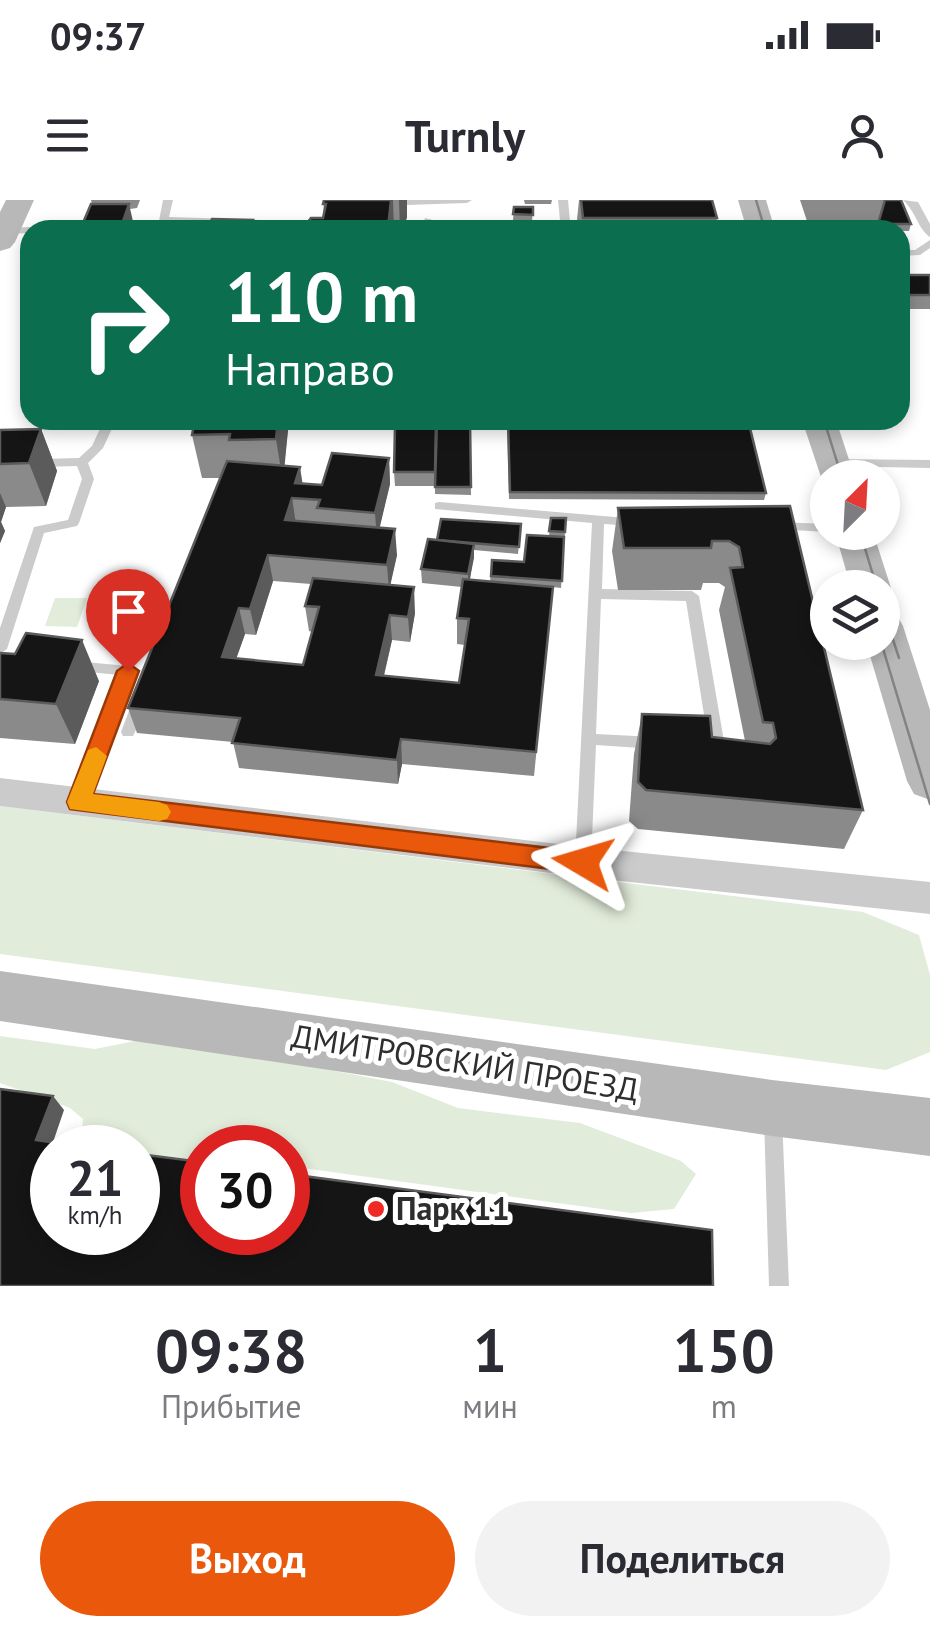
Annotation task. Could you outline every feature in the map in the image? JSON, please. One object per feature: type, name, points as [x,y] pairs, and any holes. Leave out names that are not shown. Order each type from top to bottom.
[{"type":"main road","points":[[822,430],[831,460]]},
{"type":"main road","points":[[893,660],[930,781]]},
{"type":"main road","name":"ДМИТРОВСКИЙ ПРОЕЗД","points":[[0,996],[930,1128]]},
{"type":"street","points":[[0,792],[583,862],[930,898]]},
{"type":"lane","points":[[407,202],[468,200]]},
{"type":"lane","points":[[908,200],[915,204],[930,234]]},
{"type":"lane","points":[[0,464],[82,462],[97,448],[105,430]]},
{"type":"lane","points":[[0,649],[39,530],[73,523],[88,479],[82,462]]},
{"type":"lane","points":[[900,466],[930,464]]},
{"type":"lane","points":[[439,506],[598,521],[654,522]]},
{"type":"lane","points":[[583,862],[598,521]]},
{"type":"lane","points":[[768,526],[810,527]]},
{"type":"lane","points":[[593,594],[692,596],[717,746],[699,746]]},
{"type":"lane","points":[[0,659],[18,661]]},
{"type":"lane","points":[[55,664],[128,671],[78,802]]},
{"type":"lane","points":[[128,732],[148,680]]},
{"type":"lane","points":[[588,739],[680,744]]},
{"type":"lane","points":[[772,1108],[780,1286]]},
{"type":"green space","points":[[55,598],[87,598],[77,627],[45,626]]},
{"type":"green space","points":[[0,806],[863,912],[919,935],[930,975],[930,1052],[886,1070],[0,954]]},
{"type":"green space","points":[[0,1036],[95,1049],[135,1041],[216,1048],[392,1082],[458,1108],[580,1123],[681,1161],[696,1174],[674,1209],[631,1213],[310,1169],[310,1125],[180,1125],[180,1162],[160,1157],[160,1125],[82,1125],[83,1119],[70,1108],[0,1083]]},
{"type":"building","points":[[324,200],[391,200],[388,220],[309,220],[323,218]]},
{"type":"building","points":[[581,200],[712,200],[717,218],[583,218]]},
{"type":"building","points":[[885,200],[901,200],[909,220],[879,220]]},
{"type":"building","points":[[91,204],[129,204],[123,220],[84,220]]},
{"type":"building","points":[[514,207],[533,207],[533,215],[513,214]]},
{"type":"building","points":[[910,275],[930,275],[930,295],[910,295]]},
{"type":"building","points":[[0,430],[41,430],[29,463],[0,464]]},
{"type":"building","points":[[193,430],[277,430],[276,439],[229,440],[230,434],[192,435]]},
{"type":"building","points":[[395,430],[436,430],[435,472],[394,472]]},
{"type":"building","points":[[437,430],[470,430],[471,487],[435,487]]},
{"type":"building","points":[[508,430],[750,430],[766,493],[510,492]]},
{"type":"building","points":[[332,453],[389,458],[375,513],[317,508],[320,500],[292,498],[285,520],[395,529],[387,565],[268,555],[250,609],[239,608],[222,657],[303,665],[319,607],[305,606],[313,578],[414,587],[408,617],[390,615],[376,675],[459,683],[469,619],[457,618],[463,579],[553,587],[536,752],[401,739],[397,760],[232,743],[240,718],[128,708],[227,461],[300,467],[295,483],[322,485]]},
{"type":"building","points":[[790,506],[810,589],[810,660],[827,660],[863,810],[646,790],[638,782],[642,714],[710,716],[712,737],[770,744],[776,738],[773,723],[763,722],[730,568],[743,567],[739,547],[729,541],[712,541],[711,548],[624,548],[618,508]]},
{"type":"building","points":[[551,518],[566,518],[565,532],[549,531]]},
{"type":"building","points":[[441,519],[521,524],[519,547],[437,540]]},
{"type":"building","points":[[527,535],[564,537],[562,581],[491,576],[492,560],[524,562]]},
{"type":"building","points":[[428,539],[474,544],[468,574],[421,569]]},
{"type":"building","points":[[26,633],[82,640],[56,704],[0,699],[0,653],[15,654]]},
{"type":"building","name":"Парк 11","points":[[0,1089],[53,1096],[42,1125],[30,1125],[30,1255],[160,1255],[160,1157],[180,1159],[180,1255],[310,1255],[310,1177],[712,1230],[713,1286],[0,1286]]},
{"type":"tram line","points":[[756,200],[762,220]]},
{"type":"tram line","points":[[827,430],[836,460]]},
{"type":"tram line","points":[[865,550],[872,570]]},
{"type":"tram line","points":[[886,660],[930,804]]},
{"type":"slow traffic","points":[[96,756],[78,802],[159,812]]},
{"type":"place","name":"Парк 11","points":[[376,1209]]},
{"type":"route","points":[[128,671],[78,802],[583,862]]}]
